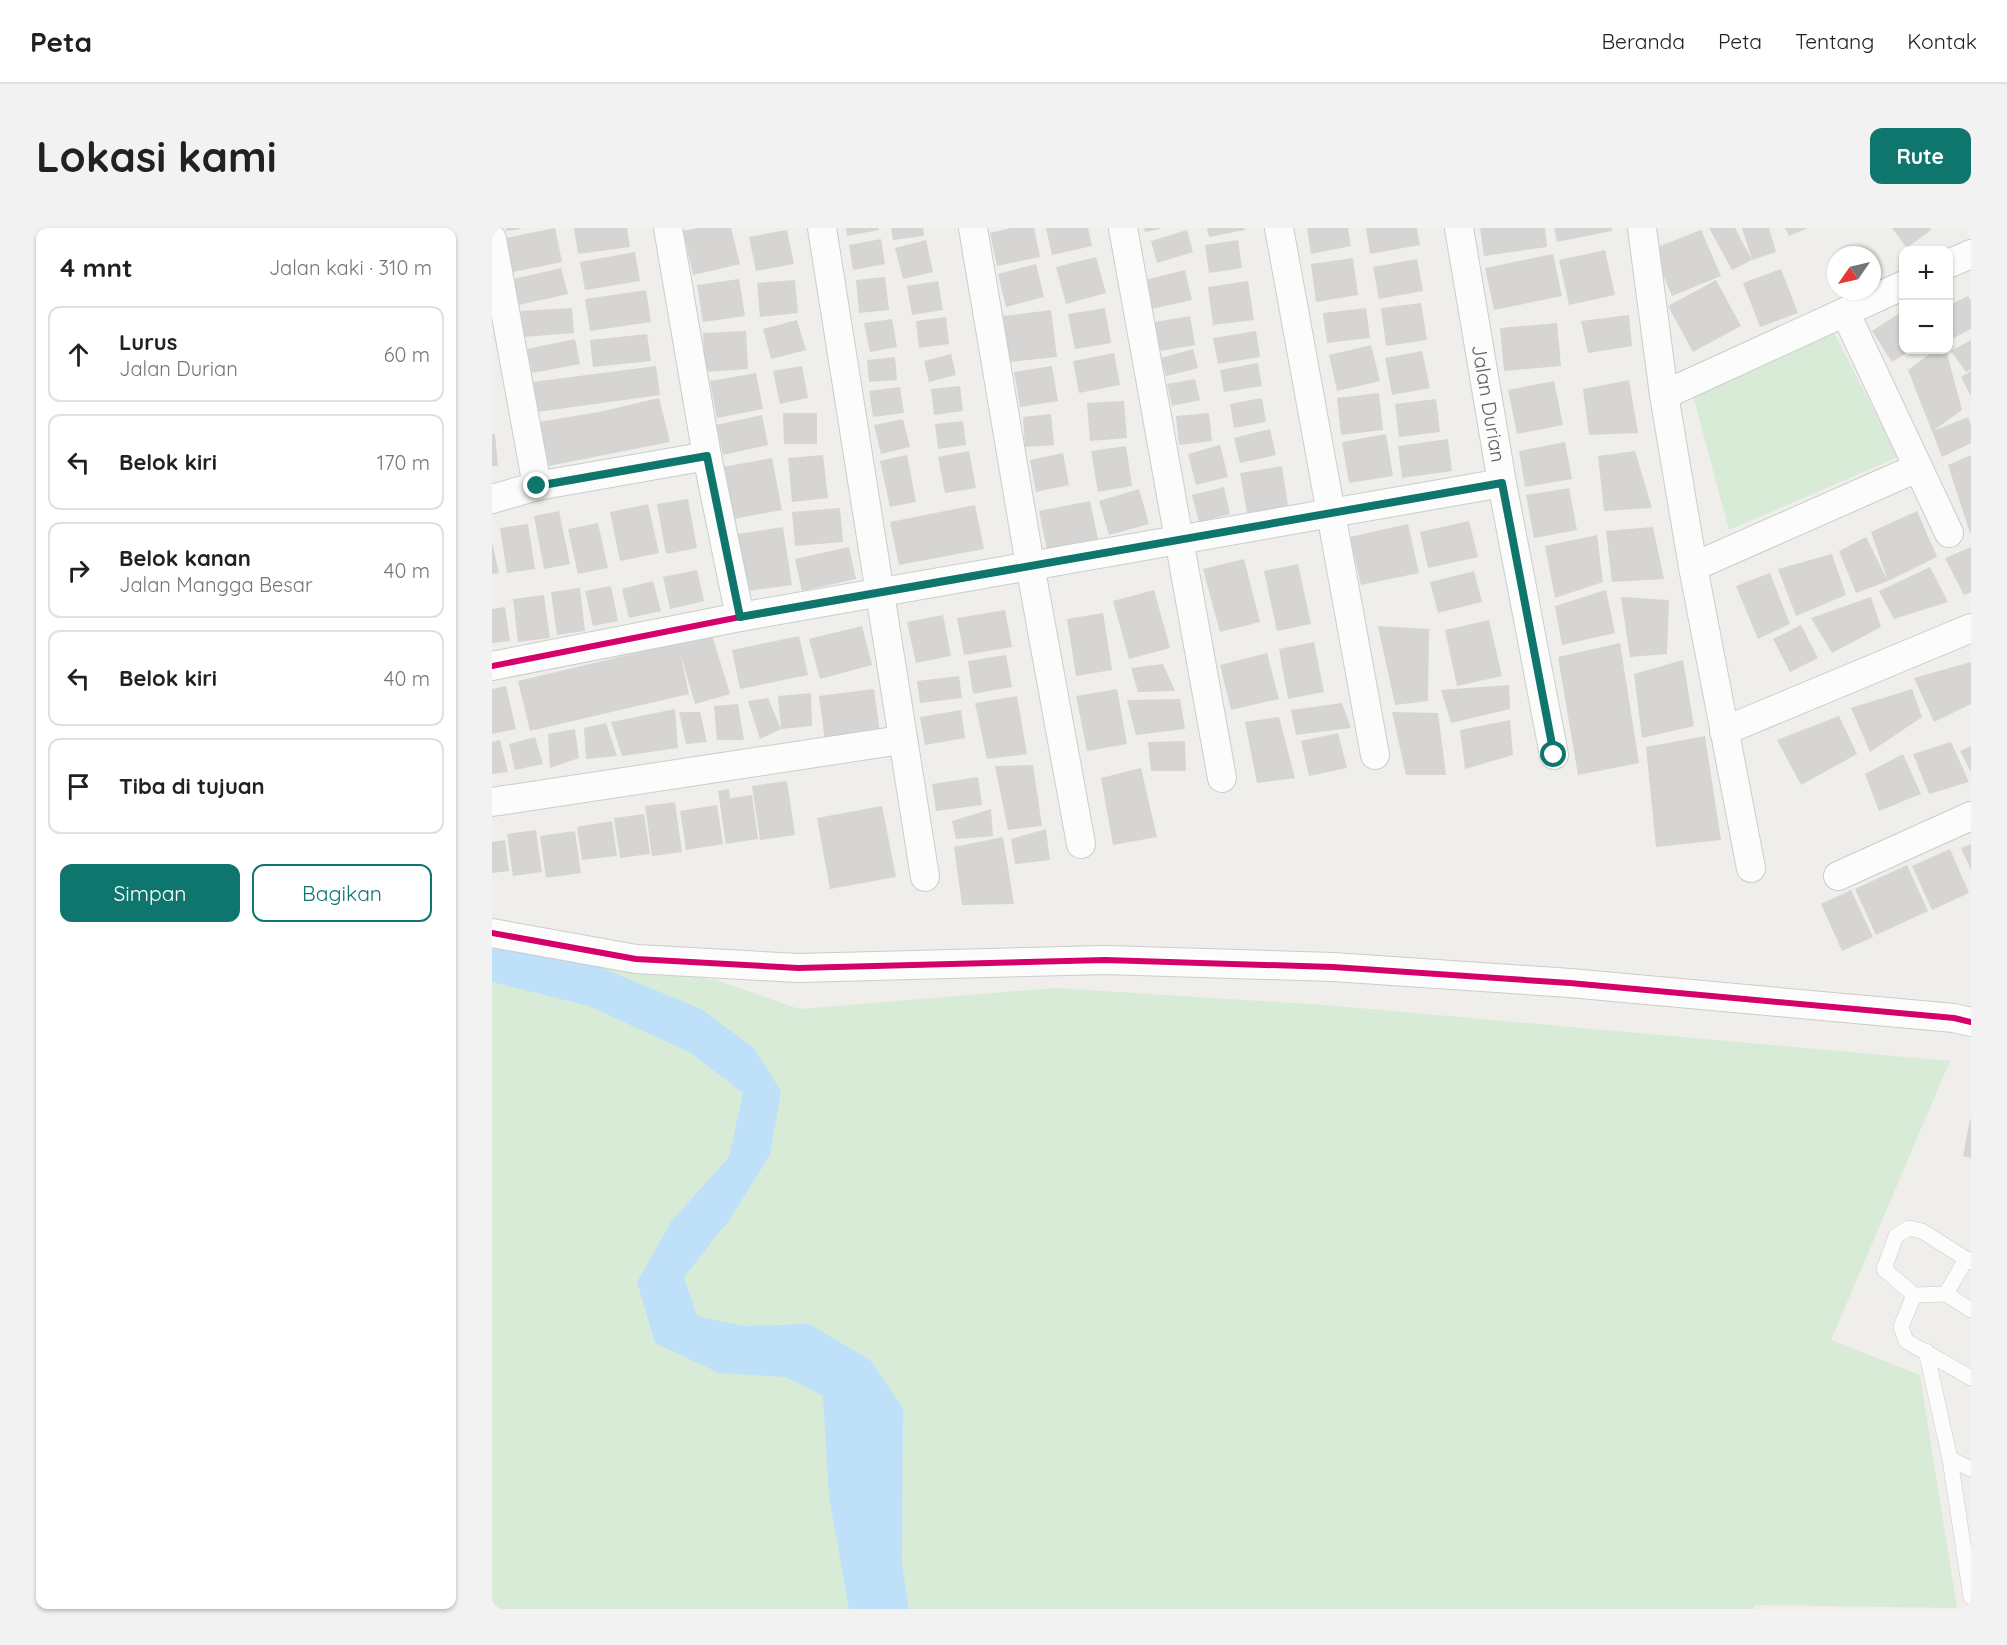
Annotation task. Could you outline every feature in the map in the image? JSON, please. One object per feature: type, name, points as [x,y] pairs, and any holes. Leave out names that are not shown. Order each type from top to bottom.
[{"type":"street","points":[[668,228],[707,456],[740,617]]},
{"type":"street","points":[[822,228],[882,592],[901,740],[925,877]]},
{"type":"street","points":[[973,228],[1030,565],[1081,844]]},
{"type":"street","points":[[1123,228],[1222,778]]},
{"type":"street","points":[[1279,228],[1375,755]]},
{"type":"street","name":"Jalan Durian","points":[[1460,228],[1502,483],[1554,755]]},
{"type":"street","points":[[1642,228],[1664,395],[1693,567],[1751,868]]},
{"type":"street","points":[[492,239],[537,486]]},
{"type":"street","points":[[1953,262],[1971,254]]},
{"type":"street","points":[[1664,395],[1899,287]]},
{"type":"street","points":[[1845,312],[1949,533]]},
{"type":"street","points":[[492,499],[537,486],[707,456]]},
{"type":"street","points":[[1693,567],[1917,468]]},
{"type":"street","points":[[492,666],[740,617],[1502,483]]},
{"type":"street","points":[[1724,730],[1971,628]]},
{"type":"street","points":[[492,802],[901,740]]},
{"type":"street","points":[[1838,876],[1971,816]]},
{"type":"street","points":[[492,933],[636,960],[798,968],[1105,960],[1334,967],[1570,983],[1954,1018],[1971,1022]]},
{"type":"lane","points":[[1946,1294],[1969,1261],[1922,1231],[1909,1228],[1896,1236],[1884,1269],[1914,1295],[1946,1294],[1971,1310]]},
{"type":"lane","points":[[1914,1295],[1901,1328],[1906,1341],[1971,1377]]},
{"type":"lane","points":[[1926,1351],[1950,1459],[1971,1597]]},
{"type":"lane","points":[[1950,1459],[1971,1469]]},
{"type":"green space","points":[[1831,327],[1898,457],[1729,530],[1692,392]]},
{"type":"green space","points":[[492,948],[716,980],[799,1009],[1056,988],[1325,1005],[1950,1061],[1831,1340],[1920,1375],[1957,1608],[1754,1605],[1754,1609],[492,1609]]},
{"type":"water","points":[[492,942],[597,966],[701,1009],[754,1048],[781,1091],[770,1155],[730,1219],[684,1277],[697,1316],[745,1326],[809,1324],[870,1360],[903,1408],[902,1565],[909,1609],[849,1609],[829,1496],[823,1396],[786,1377],[719,1373],[655,1343],[637,1282],[671,1222],[729,1157],[743,1093],[689,1052],[589,1006],[492,982]]},
{"type":"building","points":[[506,228],[521,228],[521,229],[506,231]]},
{"type":"building","points":[[555,228],[562,262],[513,272],[506,238]]},
{"type":"building","points":[[574,228],[627,228],[630,247],[578,254]]},
{"type":"building","points":[[698,228],[731,228],[740,264],[693,275],[683,231]]},
{"type":"building","points":[[846,228],[879,228],[879,230],[847,236]]},
{"type":"building","points":[[891,228],[923,228],[924,236],[893,240]]},
{"type":"building","points":[[1011,228],[1034,228],[1040,257],[997,266],[990,233]]},
{"type":"building","points":[[1046,228],[1088,228],[1092,246],[1052,255]]},
{"type":"building","points":[[1144,228],[1160,228],[1160,229],[1145,232]]},
{"type":"building","points":[[1207,228],[1244,228],[1245,230],[1209,237]]},
{"type":"building","points":[[1307,228],[1348,228],[1351,246],[1311,254]]},
{"type":"building","points":[[1366,228],[1417,228],[1420,245],[1370,254]]},
{"type":"building","points":[[1480,228],[1545,228],[1547,247],[1484,256]]},
{"type":"building","points":[[1554,228],[1612,228],[1612,231],[1557,242]]},
{"type":"building","points":[[1709,228],[1735,228],[1752,260],[1732,270]]},
{"type":"building","points":[[1742,228],[1769,228],[1776,252],[1752,260]]},
{"type":"building","points":[[1785,228],[1808,228],[1789,236]]},
{"type":"building","points":[[1892,228],[1930,228],[1931,230],[1910,246],[1906,246]]},
{"type":"building","points":[[787,230],[794,264],[756,271],[749,237]]},
{"type":"building","points":[[1187,230],[1193,252],[1157,263],[1151,241]]},
{"type":"building","points":[[1701,230],[1721,276],[1672,296],[1652,249]]},
{"type":"building","points":[[881,239],[885,264],[853,270],[849,245]]},
{"type":"building","points":[[926,240],[933,272],[903,279],[895,248]]},
{"type":"building","points":[[1238,240],[1242,268],[1209,273],[1205,245]]},
{"type":"building","points":[[1605,250],[1615,295],[1569,305],[1559,260]]},
{"type":"building","points":[[635,252],[640,281],[585,290],[580,262]]},
{"type":"building","points":[[1553,254],[1562,296],[1494,310],[1485,268]]},
{"type":"building","points":[[1096,257],[1106,293],[1066,304],[1056,267]]},
{"type":"building","points":[[1353,258],[1358,295],[1316,302],[1311,264]]},
{"type":"building","points":[[1417,259],[1423,291],[1379,299],[1373,267]]},
{"type":"building","points":[[1036,264],[1044,297],[1006,307],[998,274]]},
{"type":"building","points":[[561,268],[568,294],[519,305],[513,279]]},
{"type":"building","points":[[1781,269],[1798,313],[1760,327],[1743,283]]},
{"type":"building","points":[[1185,270],[1192,300],[1152,309],[1145,280]]},
{"type":"building","points":[[885,277],[889,310],[859,313],[856,280]]},
{"type":"building","points":[[739,279],[745,316],[703,322],[697,285]]},
{"type":"building","points":[[795,280],[798,313],[760,317],[757,283]]},
{"type":"building","points":[[1716,280],[1741,326],[1693,352],[1668,306]]},
{"type":"building","points":[[938,281],[943,310],[912,315],[907,286]]},
{"type":"building","points":[[1248,281],[1254,320],[1213,325],[1208,287]]},
{"type":"building","points":[[646,290],[651,322],[590,331],[585,299]]},
{"type":"building","points":[[1968,296],[1971,301],[1971,329],[1953,338],[1953,304]]},
{"type":"building","points":[[1421,303],[1427,340],[1386,346],[1381,308]]},
{"type":"building","points":[[572,308],[574,333],[523,337],[521,311]]},
{"type":"building","points":[[1105,308],[1111,343],[1075,349],[1068,314]]},
{"type":"building","points":[[1366,308],[1370,338],[1327,343],[1323,313]]},
{"type":"building","points":[[1051,310],[1057,357],[1009,362],[1003,316]]},
{"type":"building","points":[[1899,313],[1899,354],[1905,354],[1892,362],[1872,331]]},
{"type":"building","points":[[1629,315],[1632,346],[1588,353],[1581,321]]},
{"type":"building","points":[[1190,316],[1195,345],[1160,351],[1155,322]]},
{"type":"building","points":[[946,317],[949,344],[919,348],[916,321]]},
{"type":"building","points":[[892,319],[897,347],[870,352],[864,323]]},
{"type":"building","points":[[797,320],[806,350],[771,359],[763,329]]},
{"type":"building","points":[[1557,323],[1561,366],[1504,371],[1500,328]]},
{"type":"building","points":[[746,331],[748,369],[705,372],[703,333]]},
{"type":"building","points":[[1256,331],[1260,357],[1218,364],[1213,338]]},
{"type":"building","points":[[647,334],[651,361],[593,367],[590,340]]},
{"type":"building","points":[[575,339],[580,364],[532,373],[527,349]]},
{"type":"building","points":[[1971,340],[1971,369],[1966,372],[1953,354],[1953,350]]},
{"type":"building","points":[[1371,345],[1380,381],[1337,391],[1329,355]]},
{"type":"building","points":[[1193,349],[1198,368],[1166,376],[1161,358]]},
{"type":"building","points":[[1422,351],[1430,388],[1392,395],[1385,358]]},
{"type":"building","points":[[1114,353],[1120,385],[1079,393],[1073,361]]},
{"type":"building","points":[[951,354],[956,375],[929,382],[924,361]]},
{"type":"building","points":[[1930,354],[1947,354],[1962,410],[1933,431],[1968,417],[1971,424],[1971,443],[1942,457],[1908,370]]},
{"type":"building","points":[[895,357],[897,380],[869,382],[867,360]]},
{"type":"building","points":[[1258,363],[1262,386],[1224,392],[1220,370]]},
{"type":"building","points":[[656,366],[660,395],[537,412],[533,382]]},
{"type":"building","points":[[802,366],[808,398],[780,404],[773,371]]},
{"type":"building","points":[[1052,366],[1058,401],[1020,407],[1014,372]]},
{"type":"building","points":[[1971,371],[1971,396],[1961,377]]},
{"type":"building","points":[[756,373],[763,409],[717,418],[710,381]]},
{"type":"building","points":[[1195,379],[1200,400],[1172,406],[1167,384]]},
{"type":"building","points":[[1629,380],[1638,433],[1589,435],[1583,389]]},
{"type":"building","points":[[1554,381],[1563,425],[1517,434],[1508,390]]},
{"type":"building","points":[[960,386],[963,411],[934,415],[931,389]]},
{"type":"building","points":[[900,387],[904,413],[873,417],[869,391]]},
{"type":"building","points":[[1379,393],[1383,430],[1341,435],[1337,398]]},
{"type":"building","points":[[659,398],[670,442],[549,466],[539,422],[599,412]]},
{"type":"building","points":[[1262,398],[1266,422],[1234,428],[1230,404]]},
{"type":"building","points":[[1436,399],[1440,432],[1399,437],[1395,404]]},
{"type":"building","points":[[1124,401],[1127,438],[1090,441],[1087,403]]},
{"type":"building","points":[[783,413],[817,413],[817,444],[784,444]]},
{"type":"building","points":[[1209,413],[1212,441],[1179,445],[1176,416]]},
{"type":"building","points":[[1051,414],[1054,445],[1025,447],[1023,417]]},
{"type":"building","points":[[762,415],[768,445],[723,455],[716,425]]},
{"type":"building","points":[[903,419],[910,447],[881,454],[874,425]]},
{"type":"building","points":[[963,421],[966,445],[938,449],[935,424]]},
{"type":"building","points":[[1270,429],[1276,455],[1240,463],[1234,438]]},
{"type":"building","points":[[492,434],[495,434],[498,466],[492,466]]},
{"type":"building","points":[[1386,434],[1393,476],[1349,483],[1342,442]]},
{"type":"building","points":[[1448,439],[1452,471],[1402,478],[1398,446]]},
{"type":"building","points":[[1565,442],[1572,479],[1525,487],[1519,451]]},
{"type":"building","points":[[1220,445],[1228,477],[1196,485],[1188,454]]},
{"type":"building","points":[[1126,446],[1132,486],[1098,492],[1091,451]]},
{"type":"building","points":[[969,451],[976,488],[945,493],[938,457]]},
{"type":"building","points":[[1635,451],[1652,508],[1604,511],[1598,456]]},
{"type":"building","points":[[1063,453],[1069,485],[1036,492],[1030,460]]},
{"type":"building","points":[[823,455],[828,498],[792,502],[788,458]]},
{"type":"building","points":[[907,455],[916,502],[890,507],[880,461]]},
{"type":"building","points":[[1971,455],[1971,533],[1970,533],[1948,465]]},
{"type":"building","points":[[772,458],[782,510],[733,519],[723,467]]},
{"type":"building","points":[[1282,466],[1288,506],[1247,513],[1240,473]]},
{"type":"building","points":[[1224,487],[1230,514],[1199,522],[1192,495]]},
{"type":"building","points":[[1569,488],[1577,530],[1534,538],[1526,495]]},
{"type":"building","points":[[1139,489],[1149,524],[1109,535],[1099,501]]},
{"type":"building","points":[[688,499],[697,548],[666,554],[657,504]]},
{"type":"building","points":[[1090,501],[1098,539],[1047,550],[1039,511]]},
{"type":"building","points":[[648,504],[659,553],[620,561],[610,512]]},
{"type":"building","points":[[975,505],[984,549],[899,565],[890,522]]},
{"type":"building","points":[[840,508],[843,542],[795,546],[792,512]]},
{"type":"building","points":[[559,511],[570,564],[544,569],[534,516]]},
{"type":"building","points":[[1917,511],[1937,557],[1888,581],[1871,532]]},
{"type":"building","points":[[1469,521],[1478,557],[1428,568],[1420,532]]},
{"type":"building","points":[[598,523],[608,568],[578,574],[568,529]]},
{"type":"building","points":[[528,524],[535,569],[507,573],[500,528]]},
{"type":"building","points":[[1408,524],[1419,573],[1361,585],[1350,537]]},
{"type":"building","points":[[783,527],[792,585],[740,592],[731,535]]},
{"type":"building","points":[[1653,527],[1664,579],[1612,582],[1606,531]]},
{"type":"building","points":[[1597,535],[1603,582],[1555,598],[1545,546]]},
{"type":"building","points":[[1866,537],[1888,581],[1856,593],[1839,551]]},
{"type":"building","points":[[492,542],[499,573],[492,574]]},
{"type":"building","points":[[849,547],[856,579],[802,591],[795,559]]},
{"type":"building","points":[[1971,547],[1971,592],[1964,595],[1945,558]]},
{"type":"building","points":[[1832,554],[1846,595],[1796,616],[1778,569]]},
{"type":"building","points":[[1244,559],[1260,622],[1220,632],[1203,569]]},
{"type":"building","points":[[1298,564],[1311,624],[1277,631],[1264,571]]},
{"type":"building","points":[[1930,567],[1948,602],[1894,619],[1879,591]]},
{"type":"building","points":[[697,570],[704,601],[670,609],[663,577]]},
{"type":"building","points":[[1474,571],[1482,602],[1438,613],[1430,582]]},
{"type":"building","points":[[1770,573],[1790,624],[1758,639],[1736,586]]},
{"type":"building","points":[[653,581],[661,611],[629,618],[622,589]]},
{"type":"building","points":[[611,586],[618,621],[593,626],[585,591]]},
{"type":"building","points":[[580,588],[585,631],[557,635],[551,592]]},
{"type":"building","points":[[1154,590],[1170,648],[1129,659],[1113,601]]},
{"type":"building","points":[[1606,590],[1615,633],[1562,645],[1555,606]]},
{"type":"building","points":[[544,595],[550,638],[518,642],[513,599]]},
{"type":"building","points":[[1621,597],[1669,600],[1667,654],[1630,657]]},
{"type":"building","points":[[1871,597],[1881,627],[1832,653],[1811,618]]},
{"type":"building","points":[[505,607],[510,641],[492,643],[492,609]]},
{"type":"building","points":[[1005,610],[1012,647],[964,655],[957,618]]},
{"type":"building","points":[[1103,613],[1112,670],[1076,676],[1067,619]]},
{"type":"building","points":[[943,615],[951,656],[916,663],[907,622]]},
{"type":"building","points":[[1489,620],[1502,676],[1457,686],[1445,630]]},
{"type":"building","points":[[1801,625],[1818,658],[1790,672],[1773,639]]},
{"type":"building","points":[[862,626],[872,665],[820,679],[809,639]]},
{"type":"building","points":[[1378,626],[1429,629],[1428,701],[1395,705]]},
{"type":"building","points":[[712,635],[730,694],[695,704],[680,653],[689,694],[530,731],[518,681]]},
{"type":"building","points":[[799,636],[808,675],[740,689],[732,650]]},
{"type":"building","points":[[1314,642],[1324,692],[1288,699],[1279,649]]},
{"type":"building","points":[[1620,643],[1639,763],[1578,775],[1558,657]]},
{"type":"building","points":[[1267,653],[1279,699],[1231,710],[1220,665]]},
{"type":"building","points":[[1006,655],[1012,687],[973,694],[968,661]]},
{"type":"building","points":[[1683,660],[1694,726],[1642,738],[1634,674]]},
{"type":"building","points":[[1971,662],[1971,704],[1934,722],[1914,678]]},
{"type":"building","points":[[1163,664],[1175,691],[1138,692],[1131,668]]},
{"type":"building","points":[[959,676],[962,698],[920,703],[917,681]]},
{"type":"building","points":[[1509,685],[1510,709],[1451,723],[1441,690]]},
{"type":"building","points":[[506,686],[516,729],[492,734],[492,689]]},
{"type":"building","points":[[874,689],[880,734],[825,741],[819,696]]},
{"type":"building","points":[[1117,689],[1127,744],[1087,751],[1076,696]]},
{"type":"building","points":[[1912,689],[1922,717],[1870,752],[1851,708]]},
{"type":"building","points":[[811,693],[812,726],[781,729],[778,696]]},
{"type":"building","points":[[1017,696],[1027,754],[987,759],[975,703]]},
{"type":"building","points":[[768,698],[781,729],[760,739],[748,701]]},
{"type":"building","points":[[1180,699],[1185,729],[1136,735],[1127,700]]},
{"type":"building","points":[[1342,703],[1351,728],[1296,735],[1291,710]]},
{"type":"building","points":[[738,704],[744,740],[717,740],[714,706]]},
{"type":"building","points":[[675,709],[678,748],[622,756],[611,722]]},
{"type":"building","points":[[961,710],[965,738],[925,745],[920,717]]},
{"type":"building","points":[[679,712],[700,712],[707,742],[686,744]]},
{"type":"building","points":[[1392,712],[1438,713],[1446,775],[1406,775]]},
{"type":"building","points":[[1839,716],[1857,754],[1801,785],[1777,740]]},
{"type":"building","points":[[1279,717],[1295,778],[1257,783],[1245,722]]},
{"type":"building","points":[[1510,720],[1513,755],[1465,769],[1460,730]]},
{"type":"building","points":[[606,723],[617,756],[586,759],[584,728]]},
{"type":"building","points":[[575,729],[579,758],[550,768],[548,734]]},
{"type":"building","points":[[1338,733],[1347,768],[1309,776],[1301,741]]},
{"type":"building","points":[[1705,736],[1721,840],[1656,847],[1646,747]]},
{"type":"building","points":[[535,737],[543,764],[515,770],[509,744]]},
{"type":"building","points":[[500,740],[508,772],[492,774],[492,742]]},
{"type":"building","points":[[1185,741],[1186,771],[1151,771],[1148,742]]},
{"type":"building","points":[[1951,742],[1969,782],[1929,794],[1913,754]]},
{"type":"building","points":[[1971,746],[1971,772],[1960,751]]},
{"type":"building","points":[[1903,754],[1921,794],[1879,811],[1865,774]]},
{"type":"building","points":[[1033,765],[1042,826],[1008,830],[995,766]]},
{"type":"building","points":[[1141,768],[1157,837],[1113,845],[1101,778]]},
{"type":"building","points":[[978,777],[982,805],[936,811],[932,784]]},
{"type":"building","points":[[787,781],[795,835],[760,840],[752,786]]},
{"type":"building","points":[[729,789],[730,798],[752,795],[758,839],[726,844],[718,791]]},
{"type":"building","points":[[675,802],[682,852],[652,856],[645,806]]},
{"type":"building","points":[[717,805],[723,844],[686,850],[680,811]]},
{"type":"building","points":[[882,806],[896,877],[830,889],[817,818]]},
{"type":"building","points":[[991,809],[993,836],[956,839],[952,821]]},
{"type":"building","points":[[644,814],[650,854],[620,858],[614,818]]},
{"type":"building","points":[[612,821],[617,856],[582,860],[577,827]]},
{"type":"building","points":[[1046,829],[1050,860],[1015,864],[1011,839]]},
{"type":"building","points":[[536,830],[542,872],[513,876],[507,834]]},
{"type":"building","points":[[575,831],[581,873],[546,878],[540,836]]},
{"type":"building","points":[[1003,837],[1014,904],[962,905],[954,847]]},
{"type":"building","points":[[505,840],[509,871],[492,873],[492,842]]},
{"type":"building","points":[[1971,844],[1971,870],[1961,848]]},
{"type":"building","points":[[1950,849],[1969,893],[1932,910],[1912,866]]},
{"type":"building","points":[[1907,865],[1928,911],[1876,935],[1855,889]]},
{"type":"building","points":[[1851,890],[1873,937],[1842,951],[1821,904]]},
{"type":"building","points":[[1971,1119],[1971,1158],[1963,1156]]},
{"type":"cycle path","points":[[492,666],[740,617],[1502,483]]},
{"type":"cycle path","points":[[492,933],[636,959],[798,968],[1105,960],[1333,967],[1570,983],[1954,1018],[1971,1022]]},
{"type":"route","points":[[537,486],[707,456],[740,617],[1502,483],[1554,755]]}]
